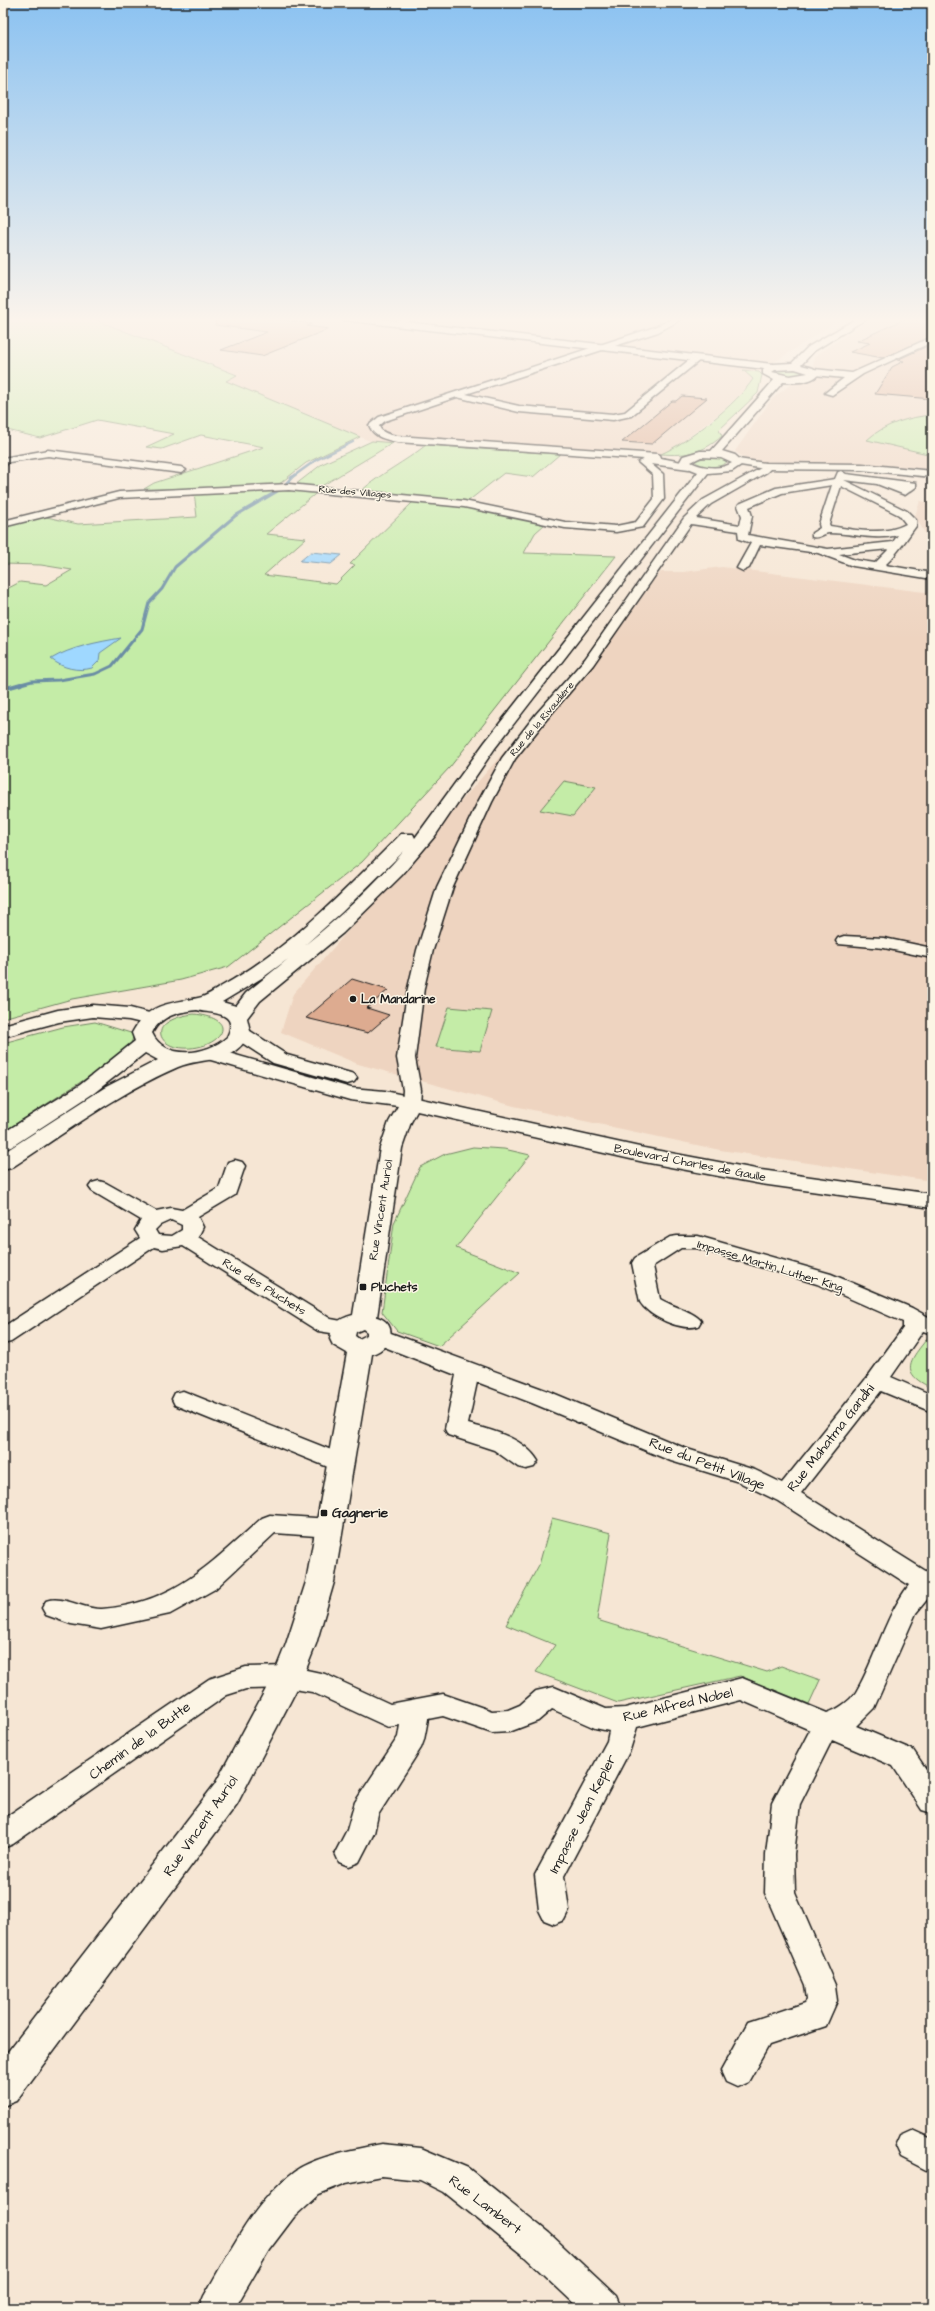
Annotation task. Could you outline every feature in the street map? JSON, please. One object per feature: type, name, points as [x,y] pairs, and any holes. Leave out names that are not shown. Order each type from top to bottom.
[{"type":"main road","points":[[714,454],[740,425]]},
{"type":"main road","points":[[687,462],[714,454],[732,457],[735,465]]},
{"type":"main road","points":[[687,462],[705,470],[735,465],[765,466],[840,474],[932,474]]},
{"type":"main road","points":[[3,1163],[115,1090],[142,1075],[180,1058],[211,1054],[230,1045],[253,997],[336,929],[396,872],[429,832],[473,769],[705,470]]},
{"type":"main road","points":[[202,1005],[237,987],[281,956],[377,869],[473,769]]},
{"type":"main road","points":[[180,1058],[159,1054],[146,1043],[142,1033],[150,1019],[166,1010],[180,1006],[202,1005],[222,1008],[230,1011],[239,1026],[275,1056],[382,1089],[385,1097]]},
{"type":"main road","points":[[3,1031],[64,1015],[94,1010],[130,1013],[150,1019]]},
{"type":"main road","points":[[3,1142],[87,1089],[146,1043]]},
{"type":"main road","name":"Boulevard Charles de Gaulle","points":[[211,1054],[350,1094],[385,1097],[644,1155],[761,1177],[932,1201]]},
{"type":"main road","name":"Rue Vincent Auriol","points":[[3,2088],[226,1794],[288,1677],[301,1644],[320,1582],[341,1463],[391,1148],[400,1122],[411,1103]]},
{"type":"street","points":[[374,425],[376,431],[384,436],[415,440],[636,455],[687,462]]},
{"type":"street","points":[[3,465],[6,460],[48,453],[181,470],[160,478]]},
{"type":"street","points":[[636,455],[637,463],[649,468]]},
{"type":"street","points":[[649,468],[643,462],[655,460],[687,462]]},
{"type":"street","name":"Rue de la Rivaudière","points":[[411,1103],[412,1090],[406,1058],[416,988],[425,950],[445,887],[484,802],[509,758],[541,717],[589,662],[688,520],[707,502],[764,470],[766,468],[765,466]]},
{"type":"street","name":"Rue des Villages","points":[[3,524],[93,500],[135,493],[263,487],[304,488],[464,504],[565,525],[616,529],[639,525],[659,499],[658,474],[649,468]]},
{"type":"street","points":[[880,481],[840,474],[780,490],[743,506],[747,516],[743,537],[757,541],[825,551],[858,550],[897,545]]},
{"type":"street","points":[[826,530],[824,524],[840,474]]},
{"type":"street","points":[[840,474],[909,517],[912,522],[911,526],[906,530],[892,553],[877,566]]},
{"type":"street","points":[[135,493],[147,484]]},
{"type":"street","points":[[688,520],[744,529]]},
{"type":"street","points":[[802,547],[826,530],[881,533],[906,530]]},
{"type":"street","points":[[743,568],[757,541]]},
{"type":"street","points":[[825,551],[853,563],[931,576]]},
{"type":"street","points":[[844,941],[884,943],[932,953]]},
{"type":"street","points":[[186,1216],[228,1191],[235,1166]]},
{"type":"street","points":[[99,1187],[154,1219]]},
{"type":"street","points":[[171,1214],[186,1216],[192,1222],[193,1228],[186,1239],[168,1244],[151,1240],[145,1230],[154,1219],[171,1214]]},
{"type":"street","name":"Rue des Pluchets","points":[[186,1239],[326,1326],[362,1333]]},
{"type":"street","points":[[3,1337],[151,1240]]},
{"type":"street","name":"Impasse Martin Luther King","points":[[690,1321],[662,1311],[650,1302],[643,1270],[642,1263],[677,1242],[698,1242],[824,1279],[905,1313],[912,1318],[932,1327]]},
{"type":"street","name":"Rue Mahatma Gandhi","points":[[786,1496],[877,1380],[912,1331],[915,1325],[912,1318]]},
{"type":"street","name":"Rue du Petit Village","points":[[362,1333],[540,1397],[679,1455],[747,1476],[786,1496],[852,1535],[928,1586]]},
{"type":"street","points":[[468,1370],[456,1429],[490,1437],[518,1453],[526,1461]]},
{"type":"street","name":"Rue Mahatma Gandhi","points":[[877,1380],[932,1404]]},
{"type":"street","points":[[183,1399],[341,1463]]},
{"type":"street","points":[[55,1608],[71,1614],[101,1619],[161,1607],[206,1582],[270,1524],[330,1528]]},
{"type":"street","points":[[737,2071],[759,2034],[815,2015],[822,2001],[820,1985],[780,1892],[780,1854],[786,1803],[826,1725],[845,1719],[865,1700],[906,1608],[928,1586]]},
{"type":"street","name":"Rue Alfred Nobel","points":[[288,1677],[316,1682],[388,1716],[443,1705],[492,1722],[510,1721],[529,1713],[545,1699],[554,1698],[604,1720],[625,1719],[742,1689],[903,1758],[932,1802]]},
{"type":"street","name":"Chemin de la Butte","points":[[3,1836],[218,1687],[232,1681],[246,1678],[288,1677]]},
{"type":"street","points":[[349,1853],[360,1833],[365,1811],[411,1740],[416,1710]]},
{"type":"street","name":"Impasse Jean Kepler","points":[[554,1910],[549,1875],[620,1742],[625,1719]]},
{"type":"street","name":"Rue Lambert","points":[[216,2308],[258,2238],[282,2205],[303,2186],[308,2182],[346,2167],[382,2160],[421,2164],[456,2180],[537,2245],[604,2308]]},
{"type":"shaded area","points":[[331,425],[704,425],[673,449],[661,454],[623,458],[370,441]]},
{"type":"shaded area","points":[[754,425],[932,425],[932,477],[871,470],[776,470],[745,459],[735,451]]},
{"type":"shaded area","points":[[920,501],[932,503],[932,556],[927,555],[929,540],[915,516]]},
{"type":"shaded area","points":[[722,567],[932,593],[932,1181],[720,1150],[514,1106],[358,1064],[281,1032],[293,994],[661,572],[683,572]]},
{"type":"green space","points":[[3,425],[82,425],[40,438],[3,429]]},
{"type":"green space","points":[[124,425],[331,425],[360,437],[306,463],[278,485],[144,489],[154,483],[264,447],[201,435],[162,449],[146,447],[174,434]]},
{"type":"green space","points":[[706,425],[724,425],[719,430],[722,436],[701,450],[686,454],[661,454],[672,449]]},
{"type":"green space","points":[[932,425],[932,455],[867,440],[874,434],[889,426]]},
{"type":"green space","points":[[372,441],[393,443],[320,487],[295,485],[322,464]]},
{"type":"green space","points":[[426,445],[560,454],[533,477],[504,473],[467,502],[361,491]]},
{"type":"green space","points":[[706,457],[721,458],[727,462],[720,466],[711,467],[702,465],[695,461]]},
{"type":"green space","points":[[276,489],[319,491],[266,534],[306,538],[264,575],[336,584],[355,565],[350,564],[415,500],[461,505],[545,524],[535,533],[524,553],[616,556],[450,767],[362,862],[228,967],[181,980],[72,999],[3,1018],[3,591],[20,582],[46,585],[72,570],[41,565],[3,564],[3,525],[42,516],[78,524],[197,517],[194,492]]},
{"type":"green space","points":[[564,781],[596,787],[573,816],[540,810]]},
{"type":"green space","points":[[449,1007],[492,1011],[480,1051],[436,1047]]},
{"type":"green space","points":[[194,1014],[210,1017],[219,1022],[222,1029],[220,1035],[213,1041],[202,1046],[190,1048],[176,1047],[164,1040],[161,1029],[168,1022]]},
{"type":"green space","points":[[95,1022],[134,1034],[131,1044],[115,1060],[3,1132],[3,1043],[63,1027]]},
{"type":"green space","points":[[473,1147],[504,1149],[530,1155],[456,1248],[520,1273],[439,1346],[397,1331],[382,1312],[394,1223],[420,1167],[445,1154]]},
{"type":"green space","points":[[930,1335],[932,1336],[932,1388],[914,1376],[911,1370],[913,1358]]},
{"type":"green space","points":[[552,1518],[611,1533],[597,1620],[767,1672],[781,1666],[820,1680],[809,1704],[740,1676],[618,1703],[536,1672],[555,1645],[506,1625],[539,1565]]},
{"type":"water","points":[[311,552],[342,555],[331,564],[300,561]]},
{"type":"water","points":[[121,638],[100,653],[99,661],[92,668],[81,670],[65,667],[51,659],[76,648]]},
{"type":"building","points":[[643,425],[675,425],[652,444],[622,442]]},
{"type":"building","name":"La Mandarine","points":[[352,979],[388,990],[367,1008],[389,1015],[368,1033],[306,1018]]},
{"type":"waterway","points":[[291,478],[316,460],[353,442]]},
{"type":"waterway","points":[[285,485],[291,478]]},
{"type":"waterway","points":[[17,685],[32,681],[59,680],[95,674],[112,666],[142,629],[149,603],[162,589],[175,567],[235,516],[281,489]]},
{"type":"waterway","points":[[3,689],[21,684]]},
{"type":"place","name":"La Mandarine","points":[[353,999]]},
{"type":"place","name":"Pluchets","points":[[363,1287]]},
{"type":"place","name":"Gagnerie","points":[[324,1513]]}]
